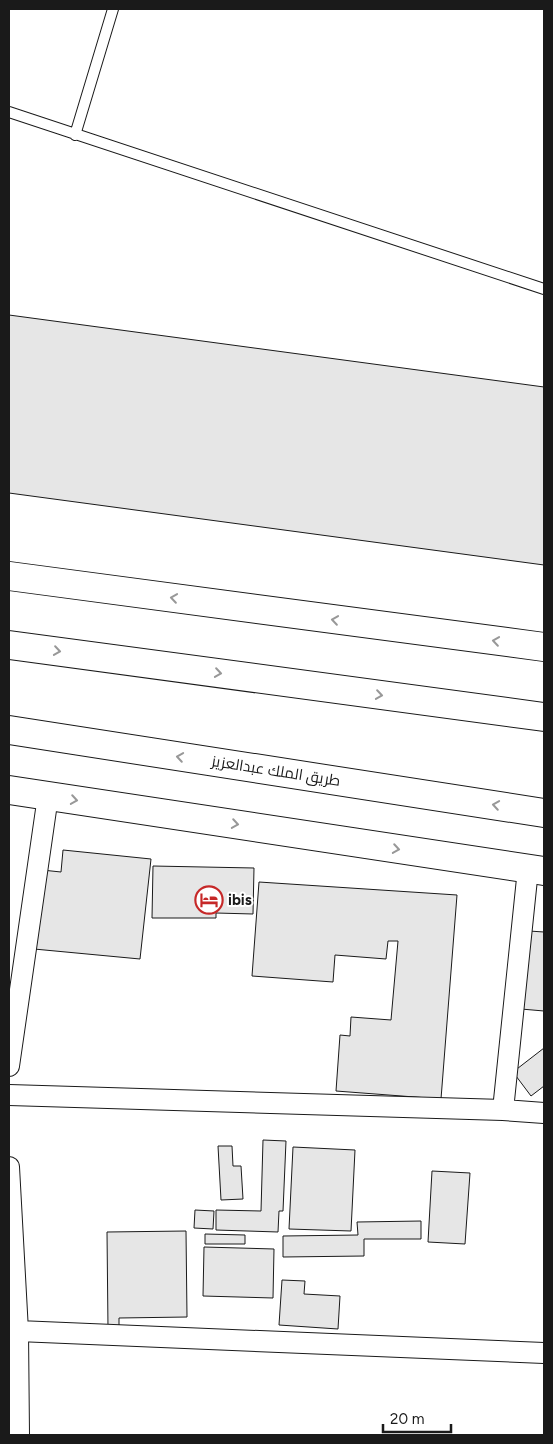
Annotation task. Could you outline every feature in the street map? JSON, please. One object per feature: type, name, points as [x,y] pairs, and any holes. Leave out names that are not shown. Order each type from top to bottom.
[{"type":"main road","points":[[9,576],[544,647]]},
{"type":"main road","points":[[9,645],[544,717]]},
{"type":"main road","name":"طريق الملك عبدالعزيز","points":[[9,730],[544,813]]},
{"type":"main road","points":[[9,790],[536,870]]},
{"type":"street","points":[[9,1066],[48,796]]},
{"type":"street","points":[[503,1110],[536,870]]},
{"type":"street","points":[[9,1096],[503,1110],[544,1113]]},
{"type":"street","points":[[9,1167],[18,1331],[19,1435]]},
{"type":"street","points":[[18,1331],[544,1353]]},
{"type":"lane","points":[[75,135],[113,9]]},
{"type":"lane","points":[[9,112],[544,290]]},
{"type":"building","points":[[9,315],[544,387],[544,565],[9,493]]},
{"type":"building","points":[[63,850],[151,859],[140,959],[34,949],[42,870],[61,872]]},
{"type":"building","points":[[153,866],[254,868],[253,914],[216,913],[216,918],[152,918]]},
{"type":"building","points":[[259,882],[457,895],[441,1099],[336,1091],[340,1035],[350,1036],[351,1017],[391,1020],[398,941],[388,941],[386,959],[335,955],[333,982],[252,976]]},
{"type":"building","points":[[529,931],[544,932],[544,1011],[521,1009]]},
{"type":"building","points":[[544,1048],[544,1086],[531,1096],[513,1072]]},
{"type":"building","points":[[263,1140],[286,1141],[283,1211],[279,1211],[278,1232],[216,1230],[216,1210],[261,1211]]},
{"type":"building","points":[[218,1146],[232,1146],[233,1166],[241,1166],[243,1199],[221,1200]]},
{"type":"building","points":[[293,1147],[355,1150],[351,1231],[289,1229]]},
{"type":"building","points":[[432,1171],[470,1173],[465,1244],[428,1242]]},
{"type":"building","points":[[195,1210],[214,1211],[213,1229],[194,1228]]},
{"type":"building","points":[[421,1221],[421,1239],[364,1239],[364,1256],[283,1257],[283,1236],[358,1235],[357,1222]]},
{"type":"building","points":[[186,1231],[187,1317],[119,1318],[119,1329],[108,1329],[107,1232]]},
{"type":"building","points":[[205,1234],[245,1235],[245,1244],[205,1244]]},
{"type":"building","points":[[204,1247],[274,1249],[273,1298],[203,1296]]},
{"type":"building","points":[[282,1280],[305,1281],[304,1294],[340,1296],[338,1329],[279,1325]]},
{"type":"place","name":"ibis","points":[[209,900]]}]
